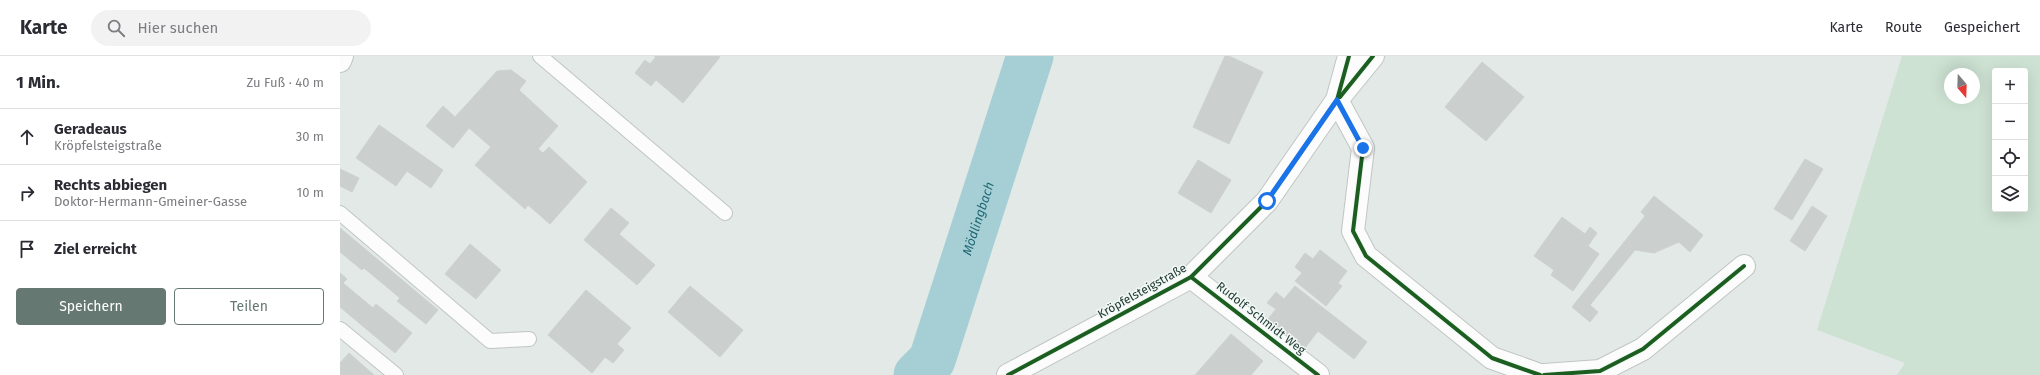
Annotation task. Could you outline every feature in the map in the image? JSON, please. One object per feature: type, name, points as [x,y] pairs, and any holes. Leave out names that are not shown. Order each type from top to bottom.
[{"type":"street","points":[[340,61],[342,56]]},
{"type":"street","name":"Kröpfelsteigstraße","points":[[1008,375],[1191,277],[1267,201],[1337,100],[1349,56]]},
{"type":"street","points":[[1373,56],[1337,100],[1363,148],[1353,231],[1366,256],[1492,358],[1540,375]]},
{"type":"street","points":[[1544,375],[1600,371],[1643,349],[1744,266]]},
{"type":"street","name":"Rudolf Schmidt Weg","points":[[1191,277],[1318,375]]},
{"type":"lane","points":[[540,56],[725,213]]},
{"type":"lane","points":[[340,213],[490,341],[529,340]]},
{"type":"lane","points":[[340,329],[396,375]]},
{"type":"green space","points":[[1902,56],[2040,56],[2040,375],[1897,375],[1905,363],[1817,330]]},
{"type":"building","points":[[654,56],[720,57],[683,103],[656,80],[651,86],[635,73],[645,60],[650,64],[656,57]]},
{"type":"building","points":[[1225,56],[1229,56],[1263,72],[1229,144],[1193,127]]},
{"type":"building","points":[[1482,62],[1524,97],[1486,141],[1445,107]]},
{"type":"building","points":[[511,70],[526,81],[519,90],[558,126],[538,149],[543,153],[549,147],[587,182],[550,224],[528,205],[525,209],[475,165],[491,147],[469,128],[453,148],[426,126],[443,106],[455,117],[497,71]]},
{"type":"building","points":[[379,125],[443,170],[431,188],[407,171],[396,186],[356,158]]},
{"type":"building","points":[[1805,159],[1823,169],[1792,220],[1774,209]]},
{"type":"building","points":[[1198,160],[1231,180],[1211,213],[1178,193]]},
{"type":"building","points":[[340,169],[359,178],[352,192],[340,186]]},
{"type":"building","points":[[1654,196],[1703,235],[1690,252],[1679,242],[1654,253],[1635,250],[1590,305],[1598,312],[1590,322],[1572,307],[1645,216],[1641,212]]},
{"type":"building","points":[[1812,206],[1827,216],[1805,251],[1790,241]]},
{"type":"building","points":[[611,208],[629,223],[619,234],[655,265],[637,285],[584,240]]},
{"type":"building","points":[[1562,217],[1585,234],[1590,227],[1597,233],[1588,246],[1599,254],[1573,291],[1551,275],[1554,270],[1534,256]]},
{"type":"building","points":[[340,228],[438,310],[426,324],[397,301],[400,298],[364,268],[362,270],[340,252]]},
{"type":"building","points":[[470,244],[501,270],[476,299],[445,274]]},
{"type":"building","points":[[1320,250],[1347,271],[1338,283],[1342,286],[1326,306],[1295,281],[1302,273],[1295,267],[1305,253],[1313,259]]},
{"type":"building","points":[[340,273],[347,279],[343,283],[373,308],[376,304],[412,333],[395,353],[340,307]]},
{"type":"building","points":[[690,286],[743,330],[720,357],[668,312]]},
{"type":"building","points":[[1295,286],[1367,342],[1354,359],[1318,331],[1302,352],[1265,323],[1276,309],[1267,303],[1276,292],[1284,299]]},
{"type":"building","points":[[586,290],[631,328],[617,344],[624,350],[613,363],[605,357],[592,373],[548,335]]},
{"type":"building","points":[[1231,334],[1263,361],[1251,375],[1195,375]]},
{"type":"building","points":[[349,353],[374,375],[340,375],[340,363]]},
{"type":"waterway","name":"Mödlingbach","points":[[917,375],[932,360],[1030,56]]},
{"type":"cycle path","points":[[1008,375],[1191,277],[1267,201],[1337,100],[1349,56]]},
{"type":"cycle path","points":[[1340,97],[1373,56]]},
{"type":"cycle path","points":[[1337,100],[1363,148],[1353,231],[1366,256],[1492,358],[1540,375]]},
{"type":"cycle path","points":[[1544,375],[1600,371],[1643,349],[1744,266]]},
{"type":"cycle path","points":[[1191,277],[1318,375]]},
{"type":"route","points":[[1267,201],[1337,100],[1363,148]]}]
